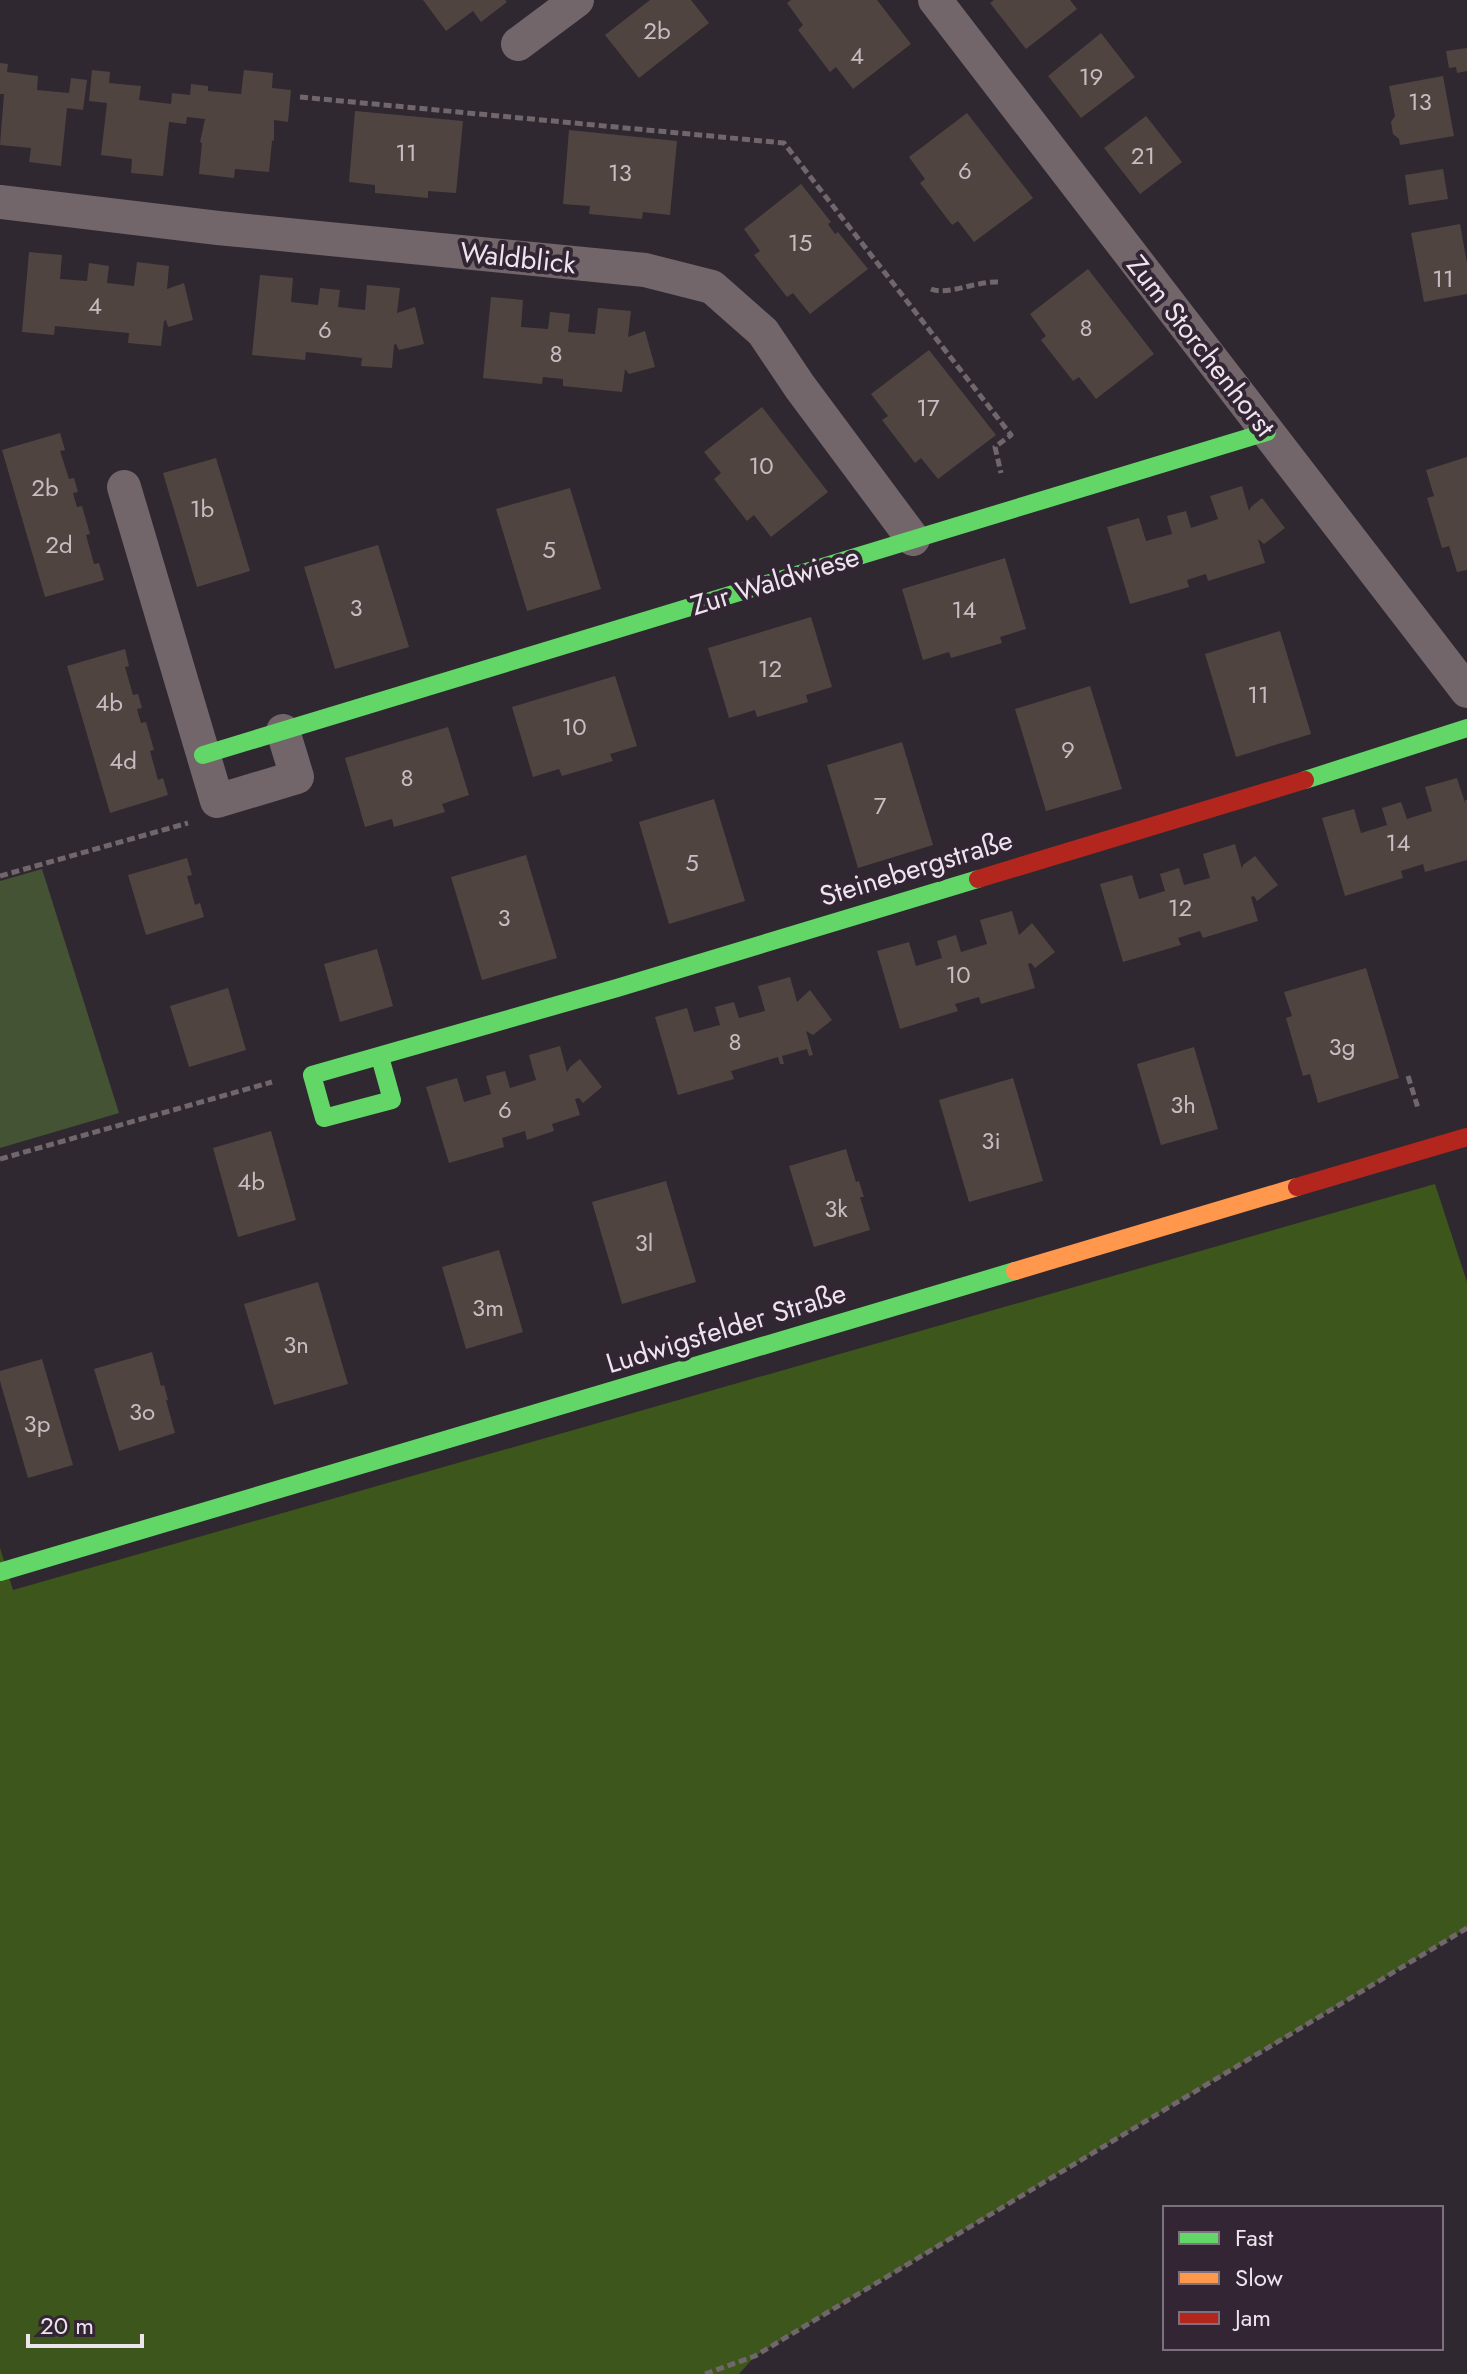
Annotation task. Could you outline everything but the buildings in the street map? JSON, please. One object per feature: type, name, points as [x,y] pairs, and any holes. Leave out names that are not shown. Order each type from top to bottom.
[{"type":"street","points":[[518,44],[577,0]]},
{"type":"street","name":"Zum Storchenhorst","points":[[935,0],[1467,691]]},
{"type":"street","name":"Waldblick","points":[[0,202],[218,228],[645,270],[712,287],[763,332],[913,539]]},
{"type":"street","name":"Zur Waldwiese","points":[[203,755],[1267,432]]},
{"type":"street","points":[[124,487],[217,801],[297,777],[283,731]]},
{"type":"street","name":"Steinebergstraße","points":[[312,1075],[601,992],[1368,761],[1467,728]]},
{"type":"street","points":[[312,1075],[324,1118],[392,1100],[380,1057]]},
{"type":"street","name":"Ludwigsfelder Straße","points":[[0,1572],[1467,1137]]},
{"type":"path","points":[[300,97],[784,143],[1011,435],[995,447],[1010,510]]},
{"type":"path","points":[[931,289],[940,293],[982,281],[998,282]]},
{"type":"path","points":[[0,876],[205,818],[217,801]]},
{"type":"path","points":[[0,1159],[278,1080],[312,1075]]},
{"type":"path","points":[[1408,1076],[1418,1108]]},
{"type":"path","points":[[705,2374],[755,2356],[1467,1928]]},
{"type":"green space","points":[[42,869],[119,1113],[0,1148],[0,881]]},
{"type":"green space","points":[[1435,1184],[1467,1282],[1467,1928],[755,2356],[739,2374],[0,2374],[0,1548],[13,1590]]},
{"type":"traffic: fast","points":[[203,755],[1267,432]]},
{"type":"traffic: fast","points":[[1305,780],[1467,728]]},
{"type":"traffic: fast","points":[[380,1057],[392,1100],[324,1118],[312,1075],[617,988],[978,879]]},
{"type":"traffic: fast","points":[[0,1572],[1015,1271]]},
{"type":"traffic: slow","points":[[1015,1271],[1297,1187]]},
{"type":"traffic: jam","points":[[978,879],[1305,780]]},
{"type":"traffic: jam","points":[[1297,1187],[1467,1137]]}]
